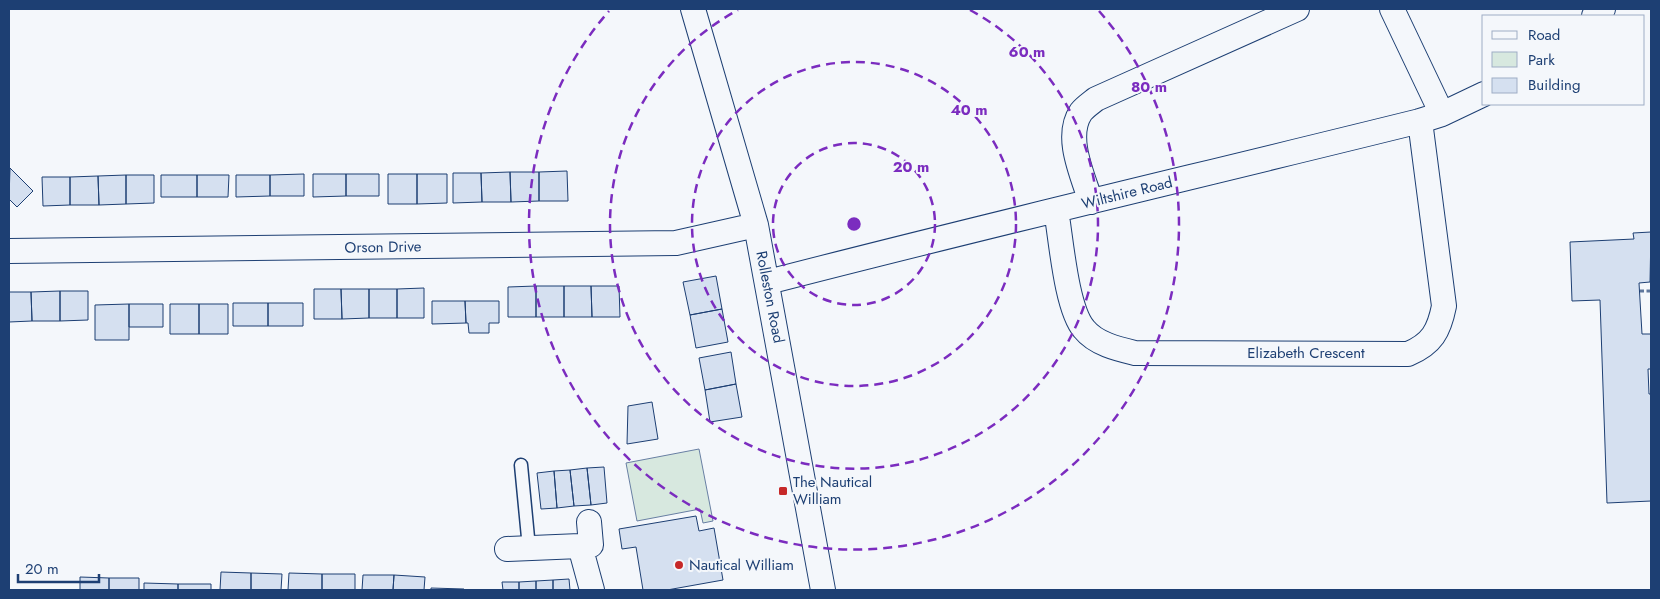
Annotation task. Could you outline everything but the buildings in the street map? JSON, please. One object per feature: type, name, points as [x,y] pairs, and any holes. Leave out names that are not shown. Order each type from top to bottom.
[{"type":"street","name":"Rolleston Road","points":[[693,9],[756,225],[768,282],[823,590]]},
{"type":"street","points":[[1091,202],[1074,141],[1076,125],[1081,112],[1096,98],[1297,9]]},
{"type":"street","name":"Elizabeth Crescent","points":[[1056,210],[1074,314],[1084,330],[1116,349],[1135,353],[1408,354],[1422,348],[1432,338],[1441,324],[1444,306],[1431,117],[1392,9]]},
{"type":"street","name":"Wiltshire Road","points":[[768,282],[979,227],[1091,202],[1431,117],[1482,95]]},
{"type":"street","name":"Orson Drive","points":[[9,251],[676,243],[756,225]]},
{"type":"street","points":[[518,549],[592,545],[590,522]]},
{"type":"street","points":[[580,546],[592,590]]},
{"type":"lane","points":[[518,549],[521,465]]},
{"type":"path","points":[[1640,291],[1651,291]]},
{"type":"green space","points":[[699,449],[713,521],[703,523],[700,509],[637,521],[626,463]]},
{"type":"place","name":"The Nautical William","points":[[783,491]]},
{"type":"place","name":"Nautical William","points":[[679,565]]}]
